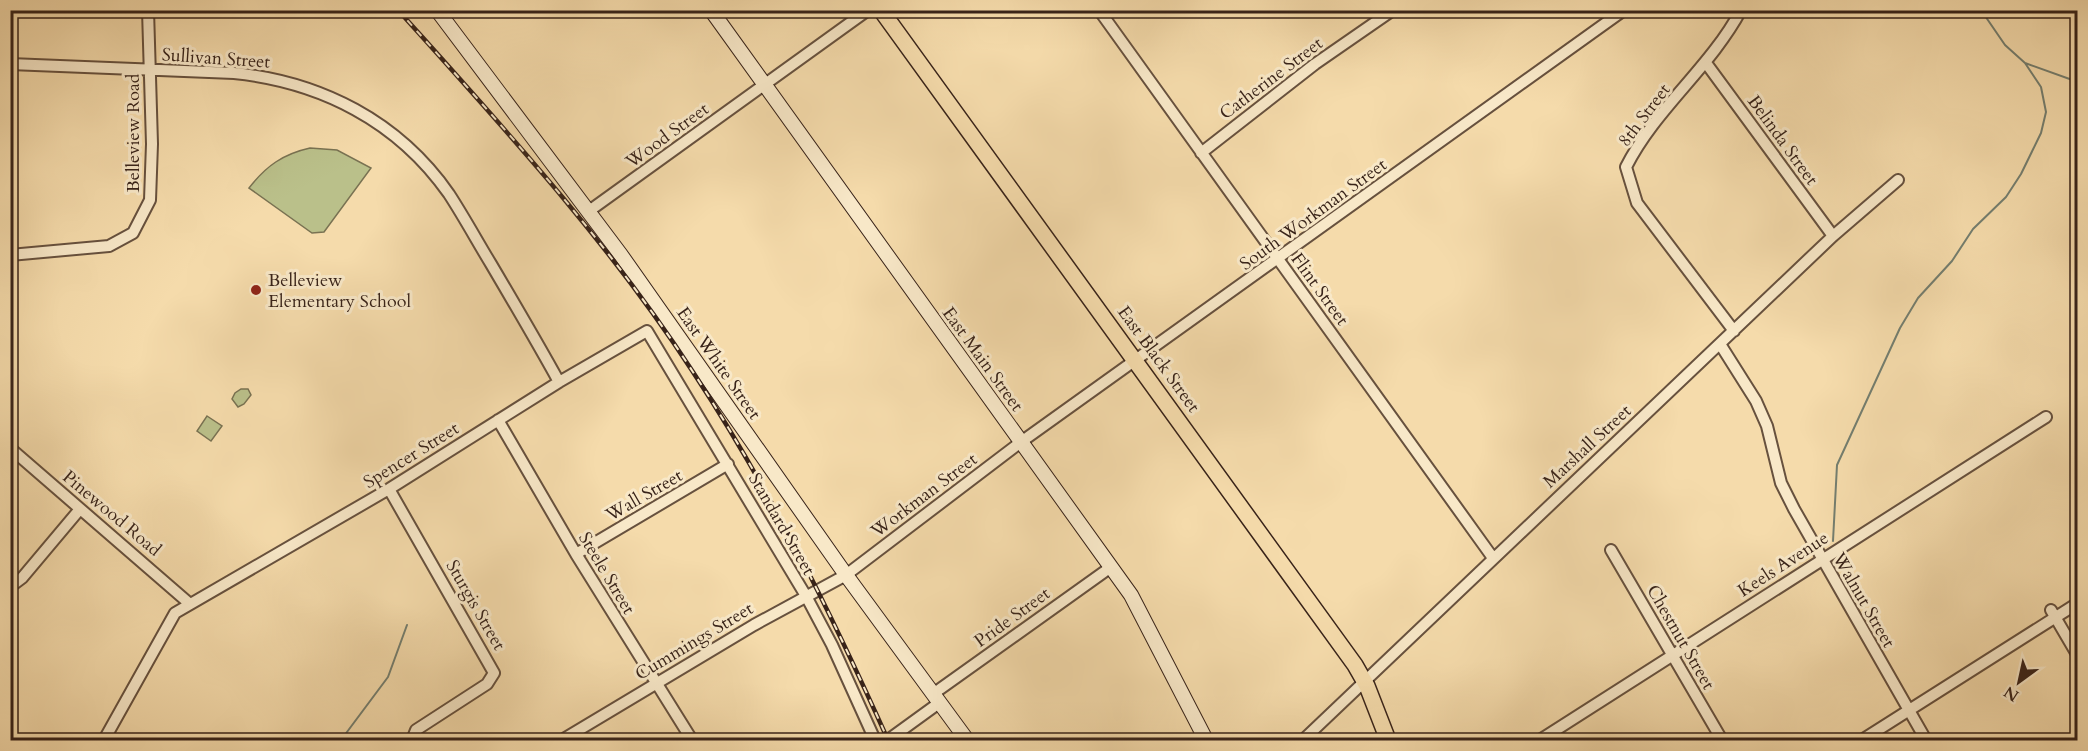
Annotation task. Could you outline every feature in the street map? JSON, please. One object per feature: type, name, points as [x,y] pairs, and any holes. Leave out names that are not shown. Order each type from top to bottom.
[{"type":"main road","name":"East Black Street","points":[[881,10],[1136,360],[1365,681],[1388,741]]},
{"type":"street","name":"Belleview Road","points":[[10,255],[64,252],[109,246],[133,233],[150,200],[152,144],[148,10]]},
{"type":"street","name":"East White Street","points":[[437,10],[589,212],[967,741]]},
{"type":"street","name":"East Main Street","points":[[711,10],[1111,567],[1146,619],[1206,741]]},
{"type":"street","name":"Wood Street","points":[[589,212],[868,10]]},
{"type":"street","name":"Catherine Street","points":[[1201,153],[1306,70],[1393,10]]},
{"type":"street","name":"South Workman Street","points":[[1022,442],[1623,10]]},
{"type":"street","name":"8th Street","points":[[1734,331],[1637,202],[1626,167],[1638,143],[1706,63],[1741,10]]},
{"type":"street","name":"Flint Street","points":[[1100,11],[1493,558]]},
{"type":"street","name":"Belinda Street","points":[[1706,63],[1833,236]]},
{"type":"street","name":"Sullivan Street","points":[[10,64],[234,73],[289,82],[331,96],[385,129],[409,148],[449,195],[559,382]]},
{"type":"street","name":"Marshall Street","points":[[1303,741],[1833,236],[1898,180]]},
{"type":"street","name":"Spencer Street","points":[[104,741],[158,640],[176,613],[389,489],[559,382],[648,331]]},
{"type":"street","name":"Standard Street","points":[[648,331],[806,596],[832,645],[875,741]]},
{"type":"street","name":"Walnut Street","points":[[1720,344],[1756,401],[1767,426],[1781,483],[1926,741]]},
{"type":"street","name":"Keels Avenue","points":[[1540,741],[2046,417]]},
{"type":"street","name":"Steele Street","points":[[498,420],[576,554],[692,741]]},
{"type":"street","name":"Workman Street","points":[[846,574],[1022,442]]},
{"type":"street","name":"Pinewood Road","points":[[10,448],[140,558],[190,604]]},
{"type":"street","name":"Wall Street","points":[[576,554],[728,464]]},
{"type":"street","name":"Sturgis Street","points":[[389,489],[494,672],[488,684],[416,730],[412,741]]},
{"type":"street","points":[[10,587],[22,578],[80,509]]},
{"type":"street","name":"Chestnut Street","points":[[1611,550],[1722,741]]},
{"type":"street","name":"Pride Street","points":[[888,741],[936,699],[1111,567]]},
{"type":"street","name":"Cummings Street","points":[[562,741],[655,684],[846,574]]},
{"type":"street","points":[[1862,741],[2053,614],[2078,603]]},
{"type":"street","points":[[2053,614],[2078,656]]},
{"type":"green space","points":[[310,148],[337,150],[371,168],[324,232],[312,233],[249,188],[276,162]]},
{"type":"green space","points":[[241,389],[248,389],[251,395],[244,404],[238,407],[232,399]]},
{"type":"green space","points":[[207,416],[222,426],[211,441],[197,431]]},
{"type":"waterway","points":[[1833,541],[1837,465],[1900,328],[1918,298],[1952,261],[1973,229],[2006,197],[2021,174],[2041,133],[2046,112],[2041,87],[2025,63],[2005,45],[1981,10]]},
{"type":"waterway","points":[[2025,63],[2078,82]]},
{"type":"waterway","points":[[341,740],[388,677],[407,625]]},
{"type":"railway","points":[[398,10],[515,141],[590,230],[626,276],[693,372],[774,506],[822,599],[888,740]]},
{"type":"place","name":"Belleview Elementary School","points":[[256,290]]}]
